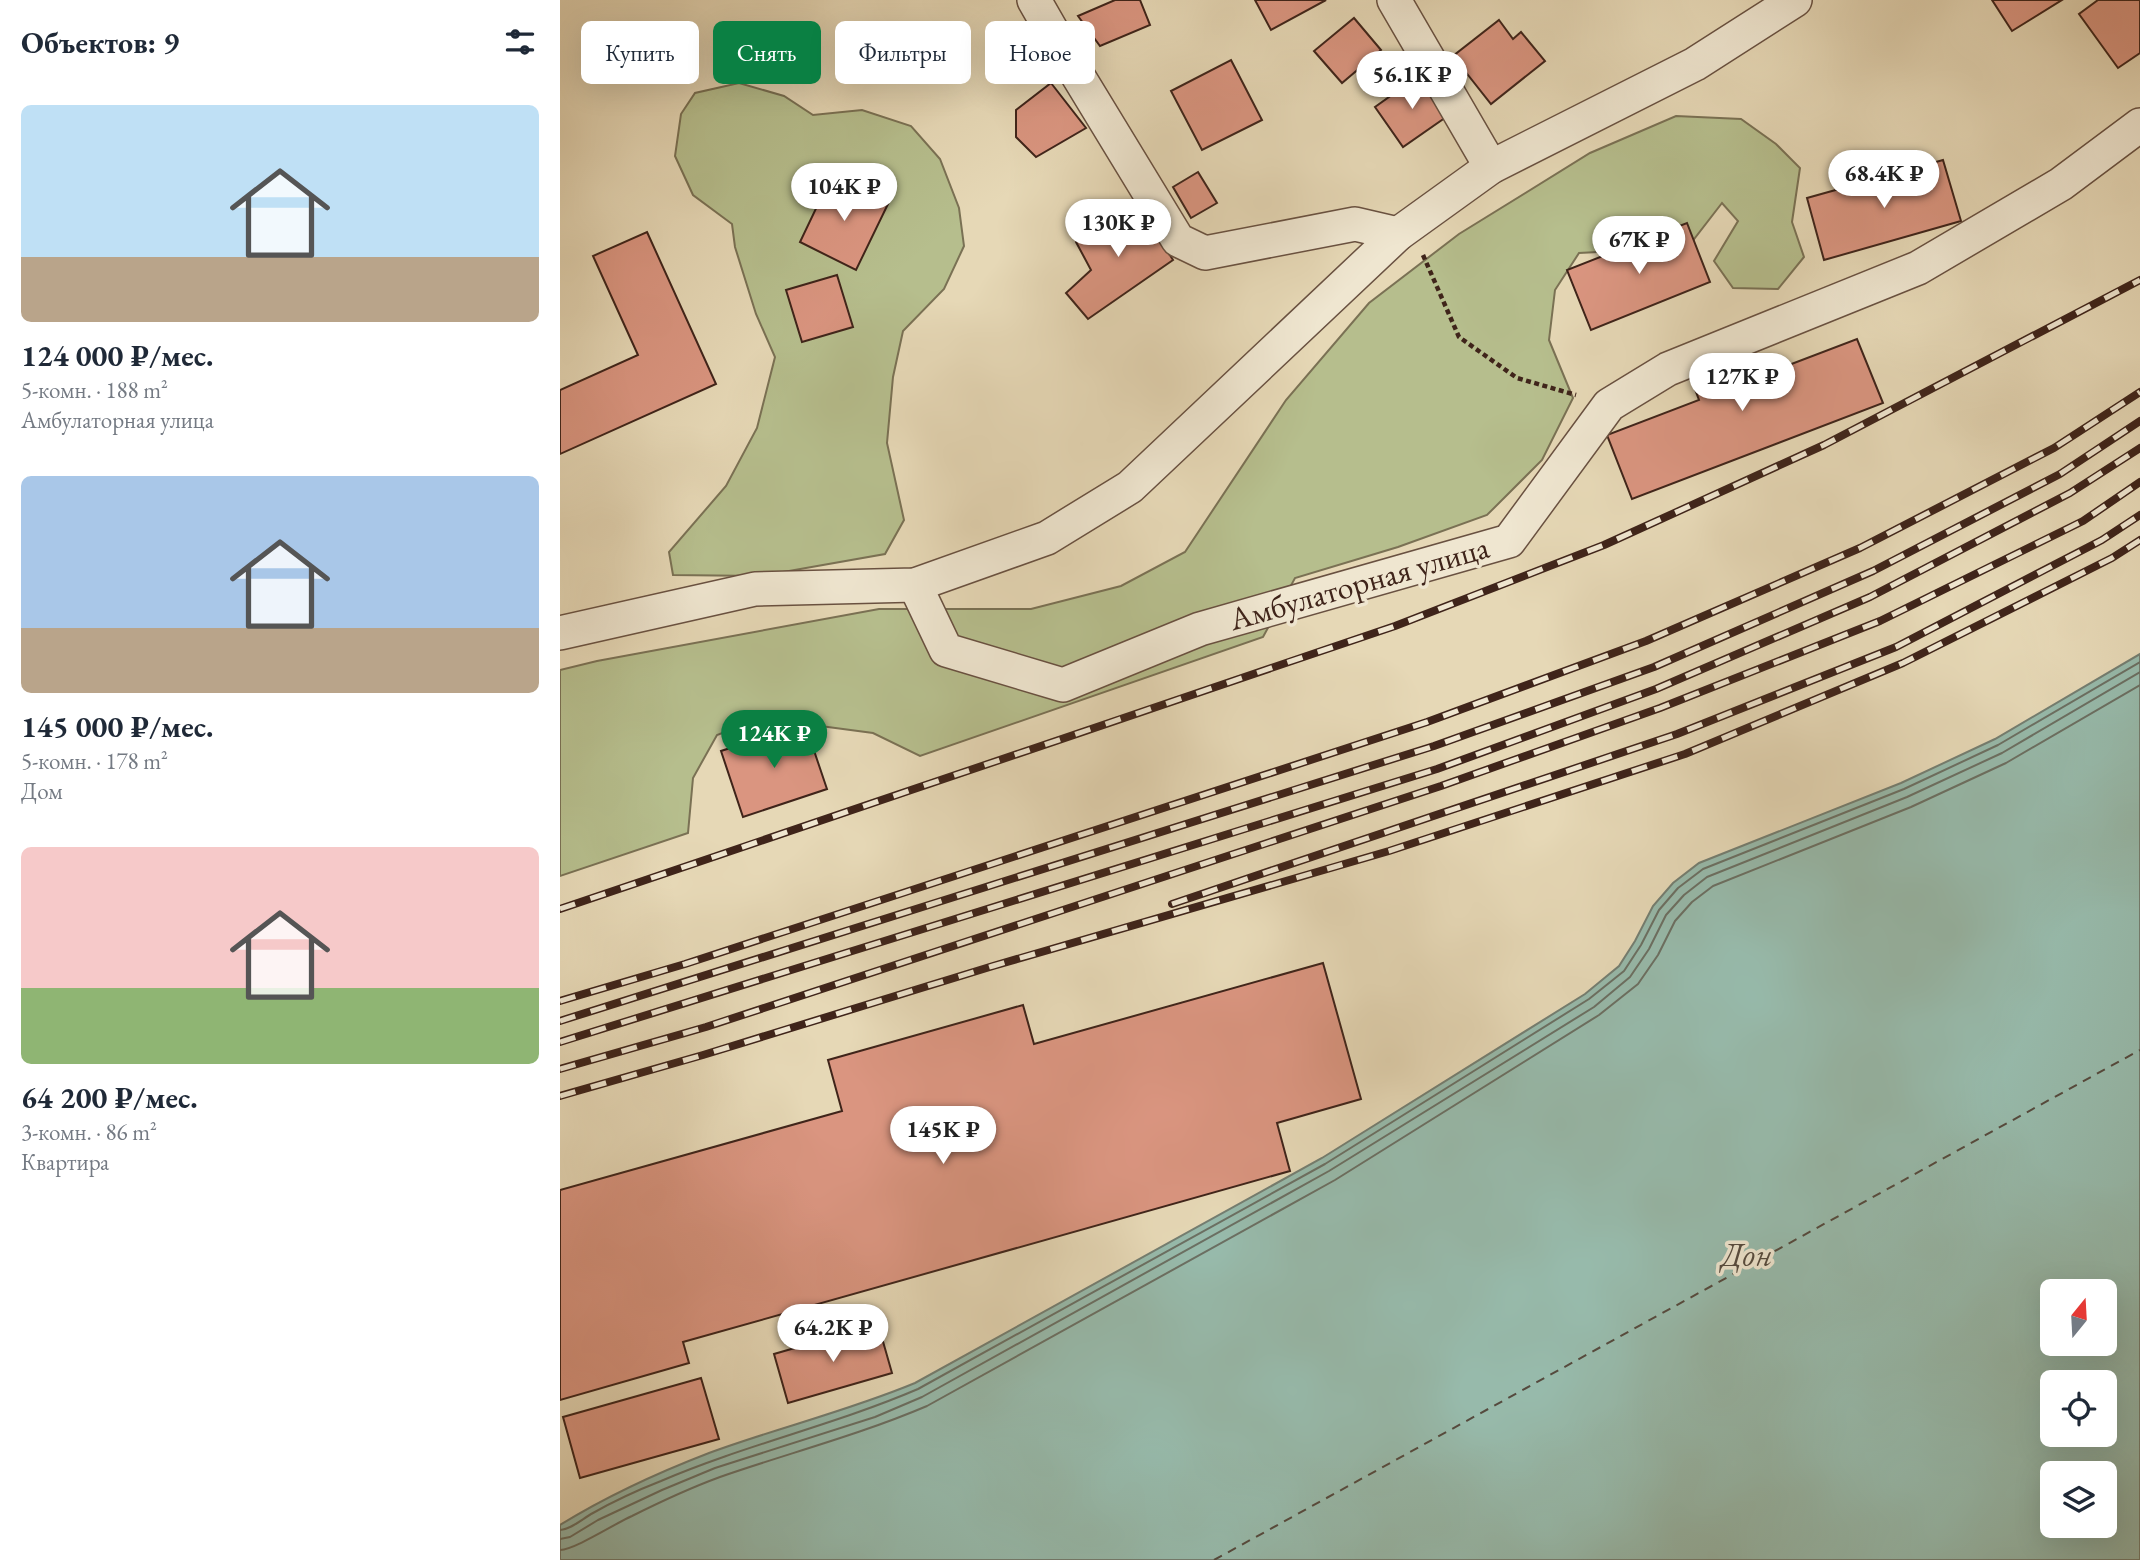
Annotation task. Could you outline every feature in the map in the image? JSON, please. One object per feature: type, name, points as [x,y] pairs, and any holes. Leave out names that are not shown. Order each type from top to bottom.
[{"type":"street","points":[[1034,0],[1178,240],[1206,253],[1355,224],[1404,230]]},
{"type":"street","points":[[1394,0],[1491,167]]},
{"type":"street","points":[[560,633],[755,589],[915,585],[1047,538],[1130,487],[1404,230],[1491,167],[1695,64],[1795,0]]},
{"type":"street","name":"Амбулаторная улица","points":[[915,585],[946,650],[1063,685],[1200,628],[1510,541],[1609,405],[1668,369],[1918,268],[2061,184],[2140,125]]},
{"type":"path","points":[[1404,230],[1459,337],[1517,378],[1609,405]]},
{"type":"green space","points":[[742,84],[784,96],[813,115],[862,110],[911,126],[940,159],[959,208],[964,246],[944,289],[903,331],[893,377],[887,443],[904,520],[885,554],[760,576],[673,575],[669,552],[726,486],[757,428],[775,357],[756,314],[735,247],[732,224],[693,195],[675,156],[681,114],[695,93]]},
{"type":"green space","points":[[1676,116],[1741,119],[1776,144],[1800,168],[1792,222],[1804,257],[1778,289],[1733,288],[1714,261],[1738,221],[1722,203],[1691,243],[1637,250],[1579,253],[1555,290],[1549,340],[1573,398],[1542,460],[1487,515],[1398,547],[1295,578],[1263,637],[920,756],[873,733],[761,718],[717,735],[693,778],[688,833],[560,876],[560,670],[879,609],[1031,609],[1121,586],[1185,552],[1286,400],[1369,303],[1459,234],[1590,153]]},
{"type":"water","name":"Дон","points":[[2140,654],[2140,1560],[560,1560],[560,1525],[596,1504],[709,1453],[915,1383],[1322,1158],[1585,994],[1619,966],[1653,906],[1673,883],[1699,863],[1901,783],[1995,739]]},
{"type":"building","points":[[1115,0],[1140,0],[1150,25],[1100,46],[1095,39],[1095,21],[1082,21],[1078,16]]},
{"type":"building","points":[[1255,0],[1326,0],[1271,30]]},
{"type":"building","points":[[1992,0],[2062,0],[2012,31]]},
{"type":"building","points":[[2098,0],[2140,0],[2140,53],[2118,68],[2079,14]]},
{"type":"building","points":[[1354,18],[1381,50],[1342,83],[1314,51]]},
{"type":"building","points":[[1499,20],[1513,39],[1521,32],[1545,61],[1491,104],[1453,56]]},
{"type":"building","points":[[1231,60],[1262,120],[1202,150],[1171,91]]},
{"type":"building","points":[[1420,75],[1449,115],[1403,147],[1375,107]]},
{"type":"building","points":[[1052,84],[1086,128],[1036,157],[1016,137],[1016,110]]},
{"type":"building","points":[[1943,160],[1961,221],[1824,260],[1807,198]]},
{"type":"building","points":[[1198,172],[1217,203],[1191,218],[1173,187]]},
{"type":"building","points":[[831,177],[888,204],[856,270],[800,242]]},
{"type":"building","points":[[1136,200],[1173,260],[1088,319],[1066,293],[1091,270],[1076,242]]},
{"type":"building","points":[[1687,223],[1710,282],[1591,330],[1567,270]]},
{"type":"building","points":[[647,232],[716,384],[560,454],[560,390],[638,355],[593,256]]},
{"type":"building","points":[[837,275],[853,327],[802,342],[786,290]]},
{"type":"building","points":[[1746,339],[1760,376],[1857,339],[1883,403],[1632,499],[1607,435],[1699,400],[1685,362]]},
{"type":"building","points":[[805,724],[827,789],[743,817],[721,751]]},
{"type":"building","points":[[1323,963],[1361,1099],[1277,1123],[1290,1171],[683,1342],[689,1363],[560,1400],[560,1190],[842,1111],[828,1060],[1023,1005],[1034,1044]]},
{"type":"building","points":[[878,1324],[892,1373],[788,1403],[774,1354]]},
{"type":"building","points":[[701,1378],[719,1439],[580,1478],[563,1417]]},
{"type":"ferry route","points":[[1214,1560],[2140,1050]]},
{"type":"railway","points":[[560,909],[1395,626],[1604,545],[1824,445],[2140,280]]},
{"type":"railway","points":[[560,1001],[685,964],[1427,722],[1646,641],[1860,548],[2054,448],[2140,392]]},
{"type":"railway","points":[[560,1021],[1434,746],[1654,667],[1873,571],[2060,474],[2140,421]]},
{"type":"railway","points":[[560,1042],[1437,769],[1656,689],[1870,597],[2070,493],[2140,448]]},
{"type":"railway","points":[[560,1069],[706,1027],[1441,786],[1660,708],[1880,621],[2083,521],[2140,482]]},
{"type":"railway","points":[[1172,904],[1677,734],[1896,647],[2102,540],[2140,515]]},
{"type":"railway","points":[[560,1096],[1389,851],[1685,754],[1903,663],[2112,558],[2140,540]]}]
